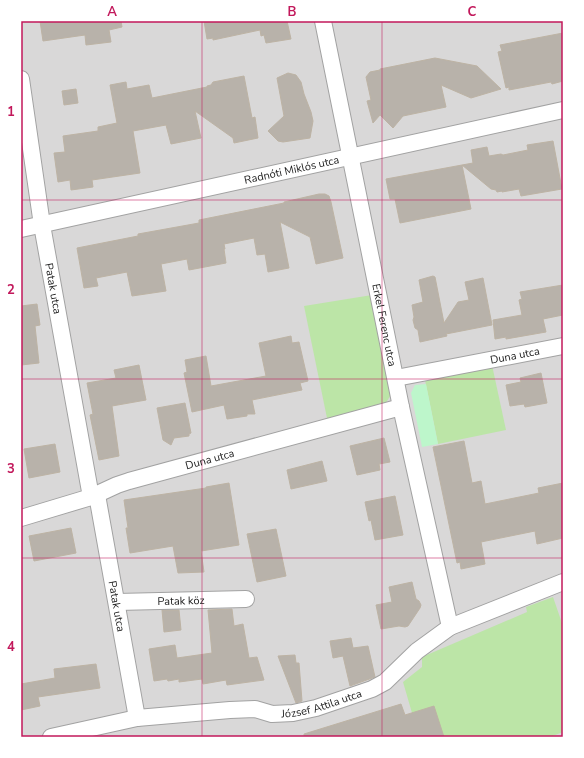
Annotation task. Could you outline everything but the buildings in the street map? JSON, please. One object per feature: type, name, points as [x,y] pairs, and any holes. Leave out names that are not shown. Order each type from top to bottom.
[{"type":"street","name":"Erkel Ferenc utca","points":[[324,21],[401,407],[450,627]]},
{"type":"street","name":"Patak utca","points":[[21,80],[42,225],[94,496],[117,602],[137,718]]},
{"type":"street","name":"Radnóti Miklós utca","points":[[21,229],[563,110]]},
{"type":"street","name":"Duna utca","points":[[396,378],[563,346]]},
{"type":"street","name":"Duna utca","points":[[21,518],[94,496],[129,481],[401,407]]},
{"type":"street","name":"József Attila utca","points":[[51,737],[137,718],[230,710],[255,710],[272,714],[294,713],[316,708],[372,689],[385,682],[417,651],[450,627],[563,582]]},
{"type":"street","name":"Patak köz","points":[[117,602],[246,599]]},
{"type":"shaded area","points":[[21,21],[563,21],[563,737],[21,737]]},
{"type":"green space","points":[[372,295],[392,393],[384,406],[328,423],[304,306]]},
{"type":"green space","points":[[492,365],[506,430],[438,444],[425,380]]},
{"type":"green space","points":[[426,384],[438,444],[422,447],[411,393],[415,385]]},
{"type":"green space","points":[[553,597],[563,626],[563,732],[550,737],[419,737],[403,682],[422,667],[422,657],[527,612],[526,607]]}]
